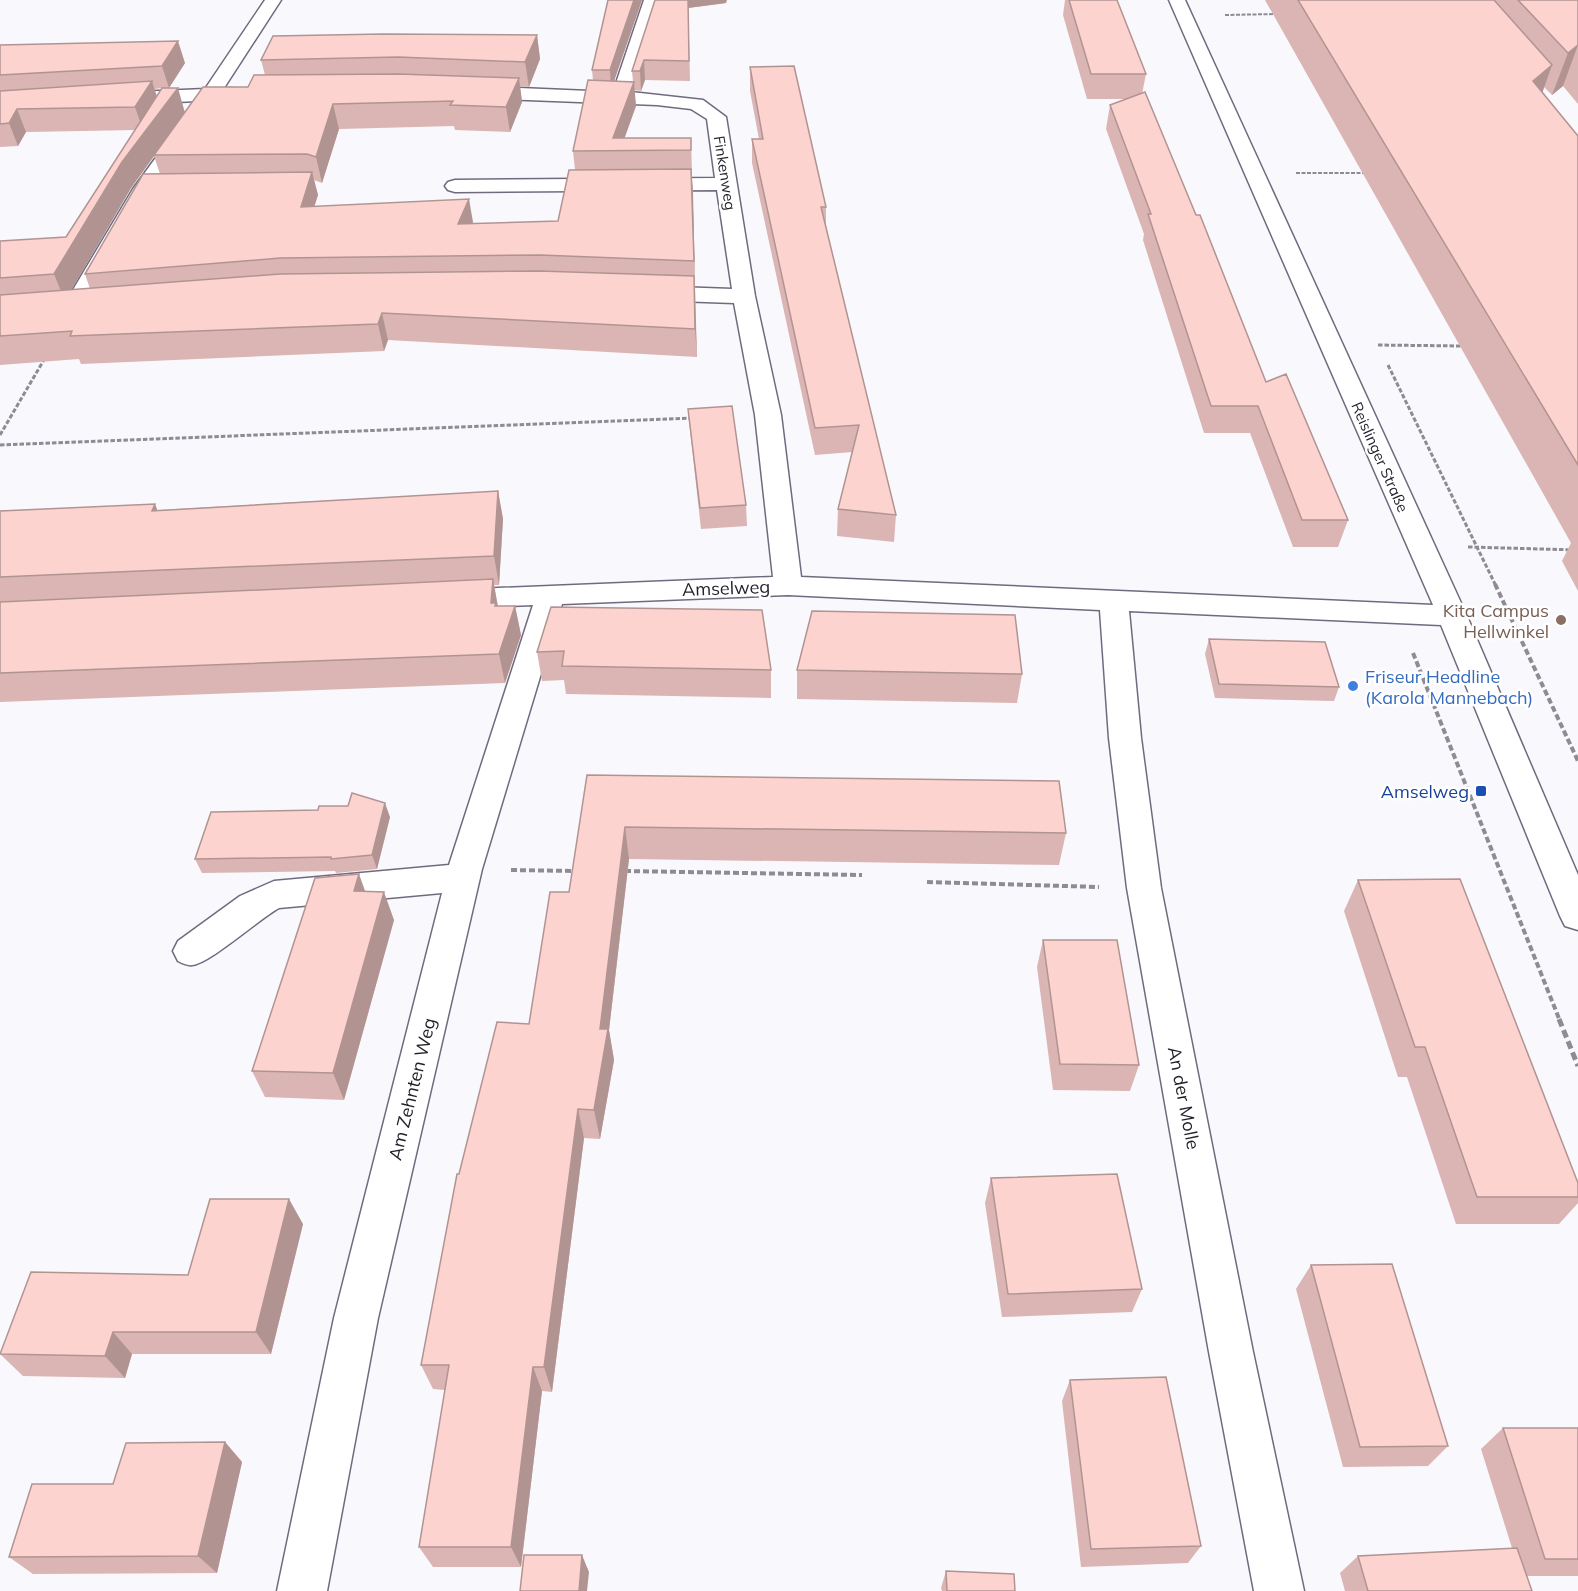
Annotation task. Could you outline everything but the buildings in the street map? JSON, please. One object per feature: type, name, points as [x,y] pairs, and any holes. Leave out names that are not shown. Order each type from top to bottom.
[{"type":"street","points":[[62,311],[273,0]]},
{"type":"street","points":[[621,96],[652,0]]},
{"type":"street","name":"Reislinger Straße","points":[[1177,0],[1452,616],[1578,916]]},
{"type":"street","name":"Finkenweg","points":[[459,92],[621,96],[696,104],[716,117],[744,296],[768,415],[788,586]]},
{"type":"street","points":[[118,99],[212,93],[256,93]]},
{"type":"street","points":[[455,186],[727,184]]},
{"type":"street","points":[[143,189],[166,189]]},
{"type":"street","points":[[626,292],[744,296]]},
{"type":"street","points":[[62,311],[97,308]]},
{"type":"street","name":"Amselweg","points":[[419,600],[788,586],[1452,616]]},
{"type":"street","name":"Am Zehnten Weg","points":[[302,1591],[356,1318],[464,873],[551,594]]},
{"type":"street","name":"An der Molle","points":[[1114,602],[1125,738],[1144,888],[1231,1352],[1279,1591]]},
{"type":"street","points":[[191,951],[252,906],[274,895],[464,873]]},
{"type":"path","points":[[1218,15],[1277,14]]},
{"type":"path","points":[[1292,172],[1374,173]]},
{"type":"path","points":[[0,435],[62,311]]},
{"type":"path","points":[[1378,345],[1472,346]]},
{"type":"path","points":[[0,445],[768,415]]},
{"type":"path","points":[[1420,547],[1578,550]]},
{"type":"path","points":[[1398,614],[1578,1066]]},
{"type":"path","points":[[464,873],[582,871]]},
{"type":"path","points":[[617,871],[862,875]]},
{"type":"path","points":[[927,882],[1144,888]]},
{"type":"place","name":"Kita Campus Hellwinkel","points":[[1561,620]]},
{"type":"place","name":"Friseur Headline (Karola Mannebach)","points":[[1353,686]]},
{"type":"place","name":"Amselweg","points":[[1481,791]]}]
